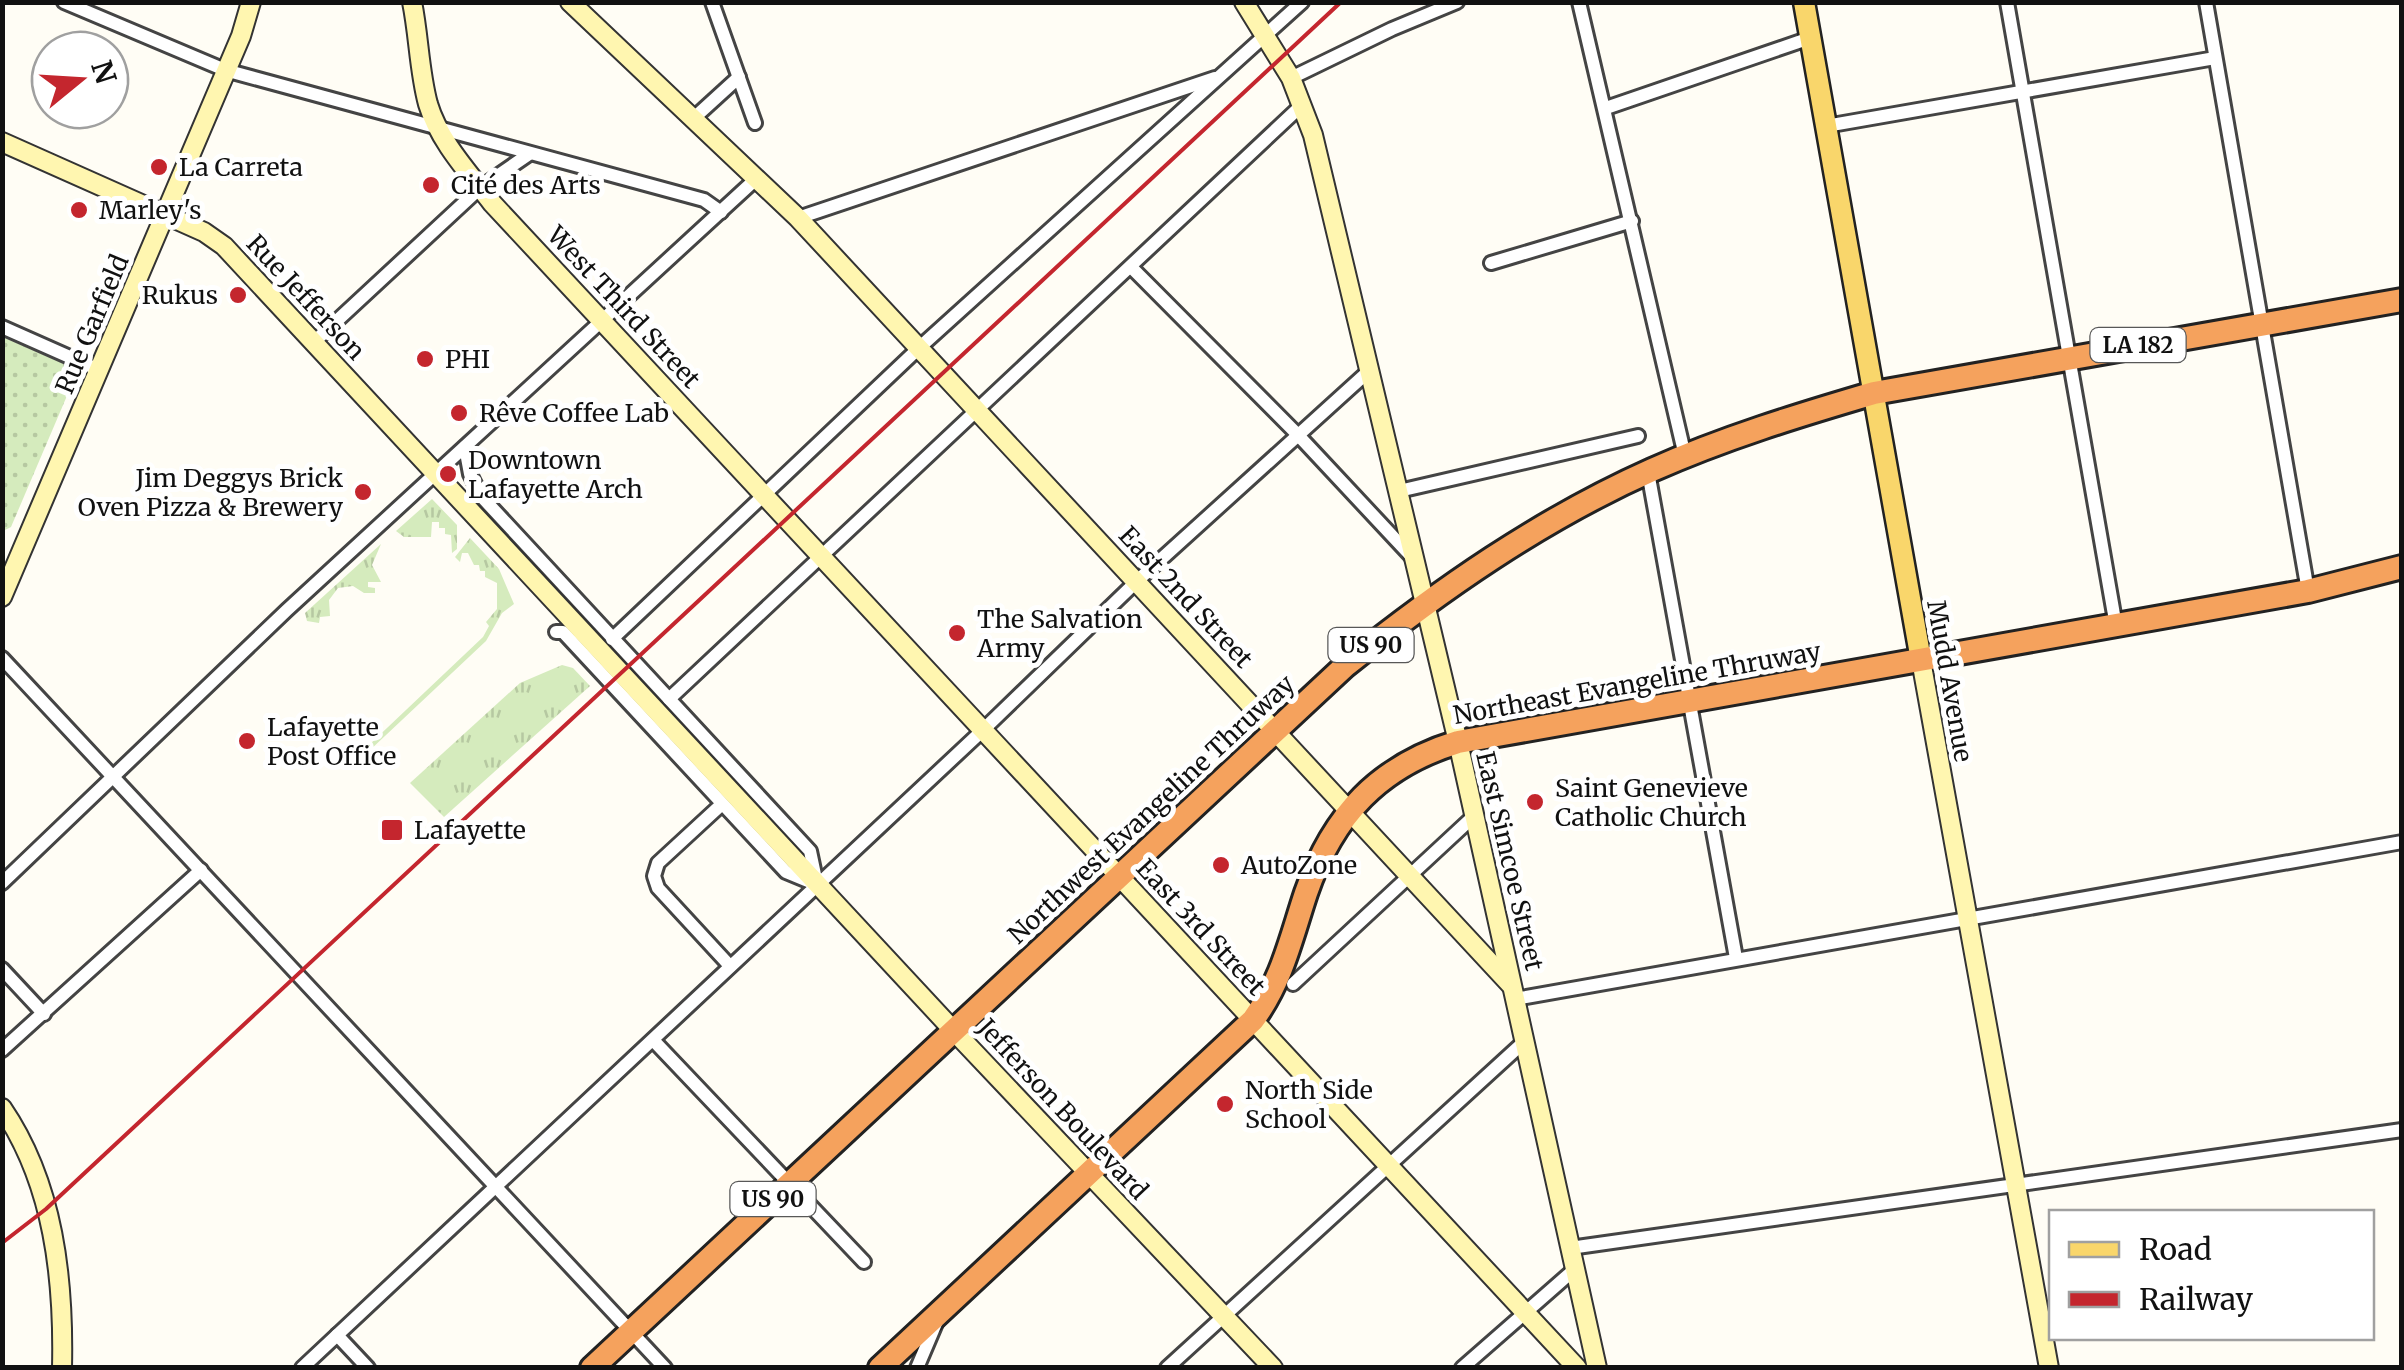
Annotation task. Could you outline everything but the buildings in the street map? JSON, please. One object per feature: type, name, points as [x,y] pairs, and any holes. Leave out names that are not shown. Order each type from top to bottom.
[{"type":"highway","name":"Northwest Evangeline Thruway","points":[[954,1030],[1345,666],[1425,604],[1537,530],[1648,472],[1794,416],[1874,393],[2402,300]]},
{"type":"highway","name":"Northeast Evangeline Thruway","points":[[880,1368],[1253,1020],[1280,975],[1322,853],[1350,810],[1399,766],[1458,742],[2308,591],[2402,567]]},
{"type":"highway","name":"US 90","points":[[592,1368],[954,1030]]},
{"type":"main road","name":"Mudd Avenue","points":[[1804,2],[1921,660]]},
{"type":"street","points":[[64,2],[226,70],[704,200],[721,212]]},
{"type":"street","name":"Rue Garfield","points":[[2,597],[9,564],[99,370],[242,36],[251,2]]},
{"type":"street","name":"West Third Street","points":[[412,2],[428,103],[440,131],[480,188],[788,520]]},
{"type":"street","points":[[712,2],[755,123]]},
{"type":"street","name":"East Simcoe Street","points":[[1244,2],[1291,78],[1313,135],[1458,742],[1597,1368]]},
{"type":"street","points":[[612,639],[920,347],[1302,2]]},
{"type":"street","points":[[1291,78],[1457,2]]},
{"type":"street","points":[[1579,2],[1685,456]]},
{"type":"street","points":[[2007,2],[2116,626]]},
{"type":"street","points":[[2206,2],[2308,591]]},
{"type":"street","name":"East 2nd Street","points":[[581,6],[798,218],[1276,730],[1514,992]]},
{"type":"street","points":[[1606,108],[1810,38]]},
{"type":"street","points":[[1826,126],[2216,58]]},
{"type":"street","points":[[798,218],[1222,75]]},
{"type":"street","points":[[694,118],[739,76]]},
{"type":"street","points":[[668,699],[1302,105]]},
{"type":"street","name":"Rue Jefferson","points":[[2,142],[218,240],[437,472]]},
{"type":"street","points":[[314,342],[480,188],[529,154]]},
{"type":"street","points":[[2,883],[288,610],[757,178]]},
{"type":"street","points":[[1491,263],[1632,221]]},
{"type":"street","points":[[1132,267],[1415,560]]},
{"type":"street","points":[[2,327],[99,370]]},
{"type":"street","points":[[302,1368],[1137,581],[1370,370]]},
{"type":"street","points":[[1399,491],[1638,436]]},
{"type":"street","name":"Jefferson Boulevard","points":[[466,447],[470,474],[480,496],[810,851],[818,884]]},
{"type":"street","name":"Jefferson Boulevard","points":[[437,472],[1273,1368]]},
{"type":"street","points":[[1648,472],[1736,958]]},
{"type":"street","name":"East 3rd Street","points":[[788,520],[1578,1368]]},
{"type":"street","name":"Jefferson Boulevard","points":[[556,632],[563,632],[786,872],[818,884]]},
{"type":"street","points":[[2,658],[664,1368]]},
{"type":"street","name":"Mudd Avenue","points":[[1921,660],[2049,1368]]},
{"type":"street","points":[[722,804],[658,863],[654,876],[658,888],[730,966]]},
{"type":"street","points":[[1293,984],[1474,816]]},
{"type":"street","points":[[1514,992],[1736,958],[2402,842]]},
{"type":"street","points":[[2,1050],[201,870]]},
{"type":"street","points":[[2,970],[44,1014]]},
{"type":"street","points":[[652,1040],[864,1262]]},
{"type":"street","points":[[1167,1368],[1525,1041]]},
{"type":"street","points":[[2,1108],[24,1147],[59,1258],[62,1368]]},
{"type":"street","points":[[1570,1248],[2402,1130]]},
{"type":"street","points":[[1462,1368],[1574,1268]]},
{"type":"street","points":[[917,1368],[940,1314]]},
{"type":"street","points":[[338,1334],[368,1368]]},
{"type":"green space","points":[[3,337],[78,370],[11,527],[3,531]]},
{"type":"green space","points":[[432,499],[457,525],[457,549],[452,553],[451,535],[445,534],[445,528],[439,528],[439,522],[432,522],[431,537],[404,537],[396,531]]},
{"type":"green space","points":[[470,538],[499,569],[514,604],[502,613],[486,641],[352,767],[349,764],[483,637],[489,626],[486,622],[497,609],[497,583],[485,577],[485,571],[474,565],[468,553],[462,553],[460,562],[455,557]]},
{"type":"green space","points":[[381,544],[372,565],[381,582],[368,582],[375,593],[364,593],[353,586],[338,588],[329,600],[330,616],[320,617],[319,623],[307,621],[305,613]]},
{"type":"green space","points":[[562,665],[573,668],[590,686],[444,817],[410,783],[520,683]]},
{"type":"railway","points":[[2,1243],[46,1209],[1341,2]]},
{"type":"place","name":"La Carreta","points":[[159,167]]},
{"type":"place","name":"Cité des Arts","points":[[431,185]]},
{"type":"place","name":"Marley's","points":[[79,210]]},
{"type":"place","name":"Rukus","points":[[238,295]]},
{"type":"place","name":"PHI","points":[[425,359]]},
{"type":"place","name":"Rêve Coffee Lab","points":[[459,413]]},
{"type":"place","name":"Downtown Lafayette Arch","points":[[448,474]]},
{"type":"place","name":"Jim Deggys Brick Oven Pizza & Brewery","points":[[363,492]]},
{"type":"place","name":"The Salvation Army","points":[[957,633]]},
{"type":"place","name":"Lafayette Post Office","points":[[247,741]]},
{"type":"place","name":"Saint Genevieve Catholic Church","points":[[1535,802]]},
{"type":"place","name":"Lafayette","points":[[392,830]]},
{"type":"place","name":"AutoZone","points":[[1221,865]]},
{"type":"place","name":"North Side School","points":[[1225,1104]]}]
